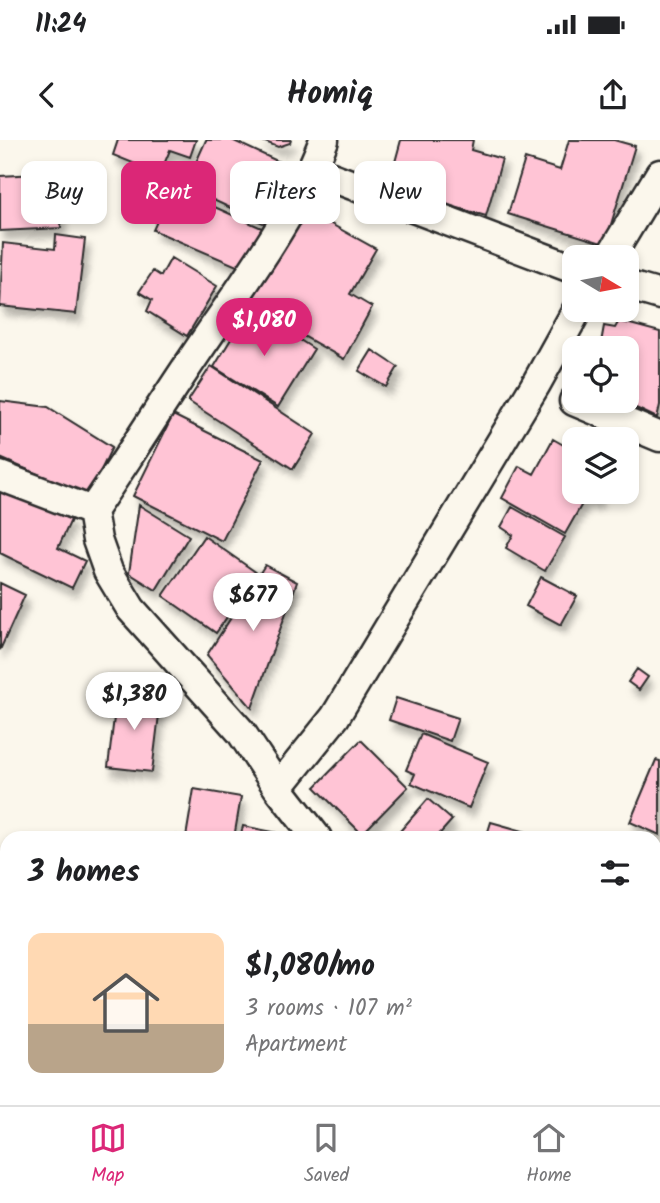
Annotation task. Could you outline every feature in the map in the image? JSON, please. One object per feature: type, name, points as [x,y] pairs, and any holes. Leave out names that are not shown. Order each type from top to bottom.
[{"type":"street","points":[[316,161],[324,140]]},
{"type":"street","points":[[617,245],[660,174]]},
{"type":"street","points":[[340,180],[562,264]]},
{"type":"street","points":[[280,224],[243,286],[92,511],[97,540],[108,571],[131,609],[241,732],[278,788],[312,831]]},
{"type":"street","points":[[639,289],[660,295]]},
{"type":"street","points":[[278,788],[335,717],[536,384],[570,322]]},
{"type":"street","points":[[536,384],[562,396]]},
{"type":"street","points":[[603,413],[660,437]]},
{"type":"street","points":[[0,475],[92,511]]},
{"type":"building","points":[[118,140],[196,140],[190,157],[170,150],[165,161],[128,161],[113,155]]},
{"type":"building","points":[[206,140],[232,140],[277,161],[230,161],[230,208],[216,201],[216,161],[197,161]]},
{"type":"building","points":[[260,140],[291,140],[290,143],[278,147]]},
{"type":"building","points":[[401,140],[473,140],[471,150],[502,159],[486,216],[446,205],[446,161],[395,161]]},
{"type":"building","points":[[569,140],[614,140],[635,146],[605,244],[508,214],[525,159],[560,170]]},
{"type":"building","points":[[21,175],[21,224],[61,224],[61,228],[0,231],[0,176]]},
{"type":"building","points":[[216,208],[230,214],[230,224],[253,224],[264,229],[246,270],[153,230],[156,224],[216,224]]},
{"type":"building","points":[[265,224],[278,224],[276,229]]},
{"type":"building","points":[[293,224],[331,224],[376,249],[350,294],[372,307],[344,359],[249,305]]},
{"type":"building","points":[[56,235],[85,239],[76,314],[0,306],[3,243],[55,249]]},
{"type":"building","points":[[171,258],[217,286],[187,336],[147,311],[152,300],[139,292],[153,271],[161,276]]},
{"type":"building","points":[[250,308],[314,349],[278,407],[214,367]]},
{"type":"building","points":[[618,322],[623,322],[660,332],[660,405],[657,418],[639,410],[639,336],[602,336],[604,326],[615,328]]},
{"type":"building","points":[[372,350],[398,367],[386,387],[359,371]]},
{"type":"building","points":[[211,366],[315,434],[293,469],[188,401]]},
{"type":"building","points":[[0,401],[48,407],[112,447],[89,496],[0,458]]},
{"type":"building","points":[[173,415],[263,460],[222,541],[133,496]]},
{"type":"building","points":[[553,439],[562,444],[562,504],[582,504],[565,534],[502,498],[519,466],[534,474]]},
{"type":"building","points":[[0,485],[71,520],[58,548],[85,561],[72,588],[0,553]]},
{"type":"building","points":[[139,505],[189,536],[156,590],[129,573]]},
{"type":"building","points":[[512,507],[565,537],[545,571],[506,548],[513,535],[501,527]]},
{"type":"building","points":[[204,536],[257,573],[216,633],[163,596]]},
{"type":"building","points":[[265,565],[297,582],[252,708],[207,655]]},
{"type":"building","points":[[541,577],[577,596],[561,625],[526,606]]},
{"type":"building","points":[[0,583],[25,595],[0,650]]},
{"type":"building","points":[[637,669],[648,677],[639,690],[628,682]]},
{"type":"building","points":[[117,693],[161,698],[152,772],[108,767]]},
{"type":"building","points":[[396,698],[458,718],[450,741],[389,720]]},
{"type":"building","points":[[421,734],[488,762],[469,808],[411,783],[415,774],[406,770]]},
{"type":"building","points":[[361,740],[408,787],[365,831],[359,831],[315,787]]},
{"type":"building","points":[[656,760],[660,761],[660,831],[651,831],[630,822]]},
{"type":"building","points":[[194,789],[241,797],[235,831],[187,831]]},
{"type":"building","points":[[428,799],[452,820],[442,831],[400,831]]},
{"type":"building","points":[[491,822],[523,831],[488,831]]},
{"type":"building","points":[[243,826],[268,831],[242,831]]}]
